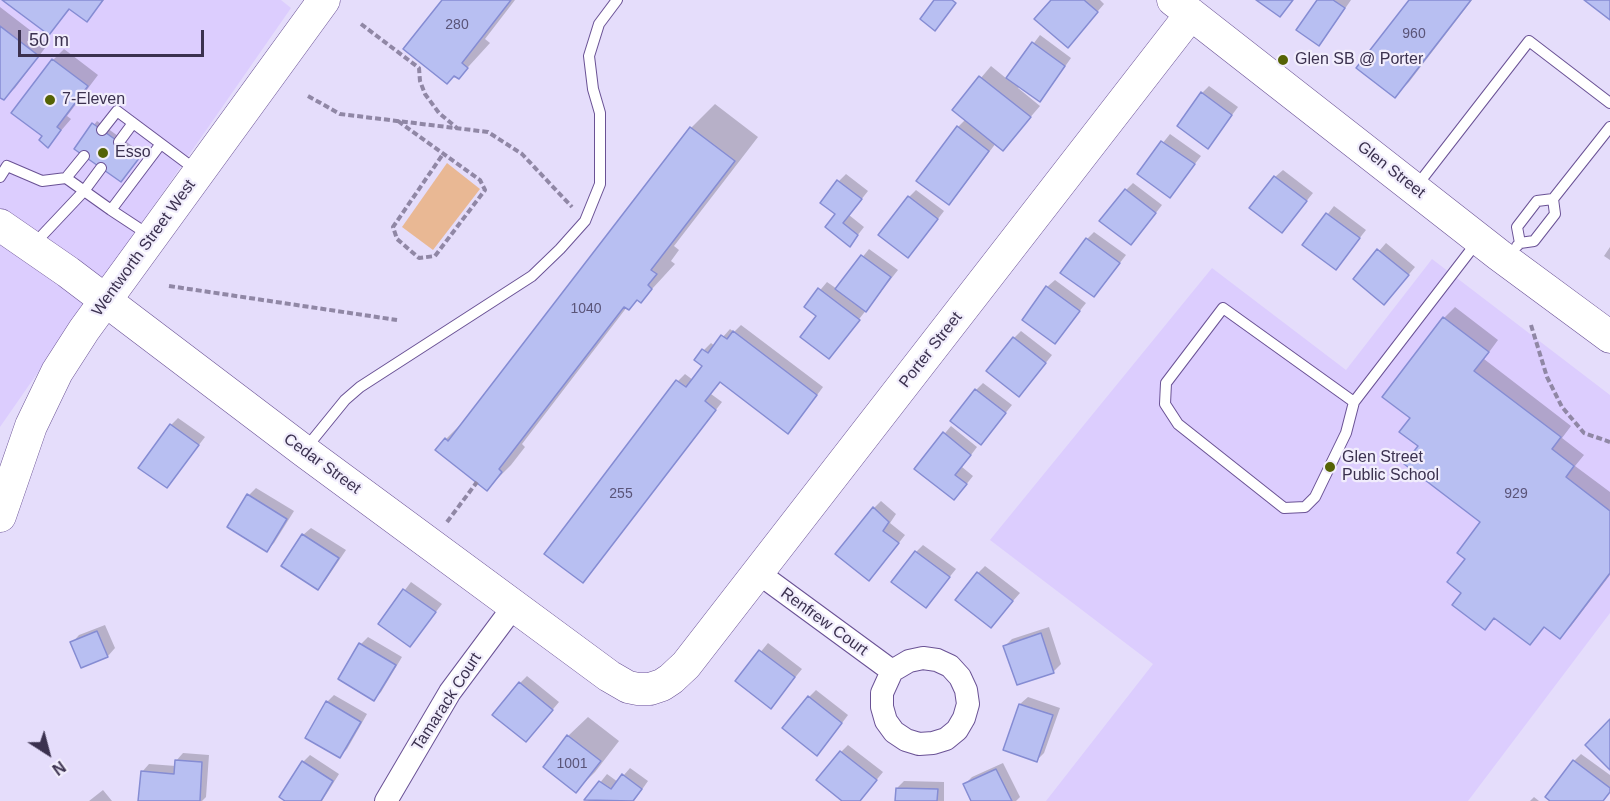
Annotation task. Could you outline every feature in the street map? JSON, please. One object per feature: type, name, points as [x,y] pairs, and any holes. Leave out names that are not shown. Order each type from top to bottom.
[{"type":"street","name":"Wentworth Street West","points":[[0,516],[31,426],[57,372],[84,330],[324,0]]},
{"type":"street","name":"Glen Street","points":[[1189,5],[1414,189],[1479,238],[1513,251],[1610,337]]},
{"type":"street","name":"Porter Street","points":[[650,688],[671,680],[686,665],[1189,5]]},
{"type":"street","name":"Cedar Street","points":[[0,225],[106,301],[304,451],[617,682],[638,689],[650,688]]},
{"type":"street","name":"Renfrew Court","points":[[757,572],[892,671]]},
{"type":"street","name":"Tamarack Court","points":[[386,801],[450,692],[514,606]]},
{"type":"lane","points":[[304,451],[345,400],[360,387],[532,276],[585,221],[600,184],[600,113],[593,89],[588,56],[599,24],[617,0]]},
{"type":"lane","points":[[1414,189],[1529,41],[1610,103]]},
{"type":"lane","points":[[102,130],[117,111],[199,172]]},
{"type":"lane","points":[[119,142],[133,123]]},
{"type":"lane","points":[[1513,251],[1516,227],[1537,201],[1553,199],[1610,127]]},
{"type":"lane","points":[[111,210],[160,145]]},
{"type":"lane","points":[[66,178],[84,156]]},
{"type":"lane","points":[[0,177],[7,166],[42,181],[66,178],[152,237]]},
{"type":"lane","points":[[31,247],[84,190],[101,168]]},
{"type":"lane","points":[[1513,251],[1534,241],[1555,214],[1553,199]]},
{"type":"lane","points":[[1354,402],[1223,308],[1166,383],[1165,404],[1178,424],[1284,508],[1305,507],[1315,496],[1346,432],[1354,402],[1479,238]]},
{"type":"path","points":[[361,24],[419,68],[420,81],[425,94],[439,113],[457,128]]},
{"type":"path","points":[[308,96],[340,114],[488,132],[522,154],[585,221]]},
{"type":"path","points":[[398,121],[444,154],[480,180],[485,190],[435,256],[418,258],[397,239],[393,227],[444,154]]},
{"type":"path","points":[[169,286],[397,320]]},
{"type":"path","points":[[1532,325],[1547,377],[1562,406],[1584,433],[1610,442]]},
{"type":"path","points":[[446,522],[477,482]]},
{"type":"shaded area","points":[[0,0],[281,0],[291,8],[0,427]]},
{"type":"shaded area","points":[[447,163],[480,189],[433,250],[402,227]]},
{"type":"shaded area","name":"Glen Street Public School","points":[[1432,259],[1610,395],[1610,613],[1468,801],[1046,801],[1153,664],[990,540],[1212,268],[1346,370]]},
{"type":"building","points":[[2,0],[103,0],[87,22],[69,9],[49,35]]},
{"type":"building","points":[[442,0],[511,0],[462,63],[468,68],[459,79],[454,76],[447,84],[403,49]]},
{"type":"building","points":[[934,0],[952,0],[956,3],[935,31],[920,19]]},
{"type":"building","points":[[1051,0],[1084,0],[1098,12],[1068,48],[1034,19]]},
{"type":"building","points":[[1256,0],[1293,0],[1280,17]]},
{"type":"building","points":[[1317,0],[1333,0],[1345,8],[1319,46],[1296,30]]},
{"type":"building","points":[[1409,0],[1471,0],[1395,98],[1356,68]]},
{"type":"building","points":[[1584,0],[1610,0],[1610,20]]},
{"type":"building","points":[[0,26],[39,56],[4,100],[0,98]]},
{"type":"building","points":[[1032,42],[1065,66],[1040,102],[1006,78]]},
{"type":"building","name":"7-Eleven","points":[[52,59],[88,86],[57,127],[61,130],[48,148],[39,140],[42,136],[11,113]]},
{"type":"building","points":[[979,76],[1031,117],[1003,151],[952,110]]},
{"type":"building","points":[[1201,92],[1232,115],[1208,149],[1177,126]]},
{"type":"building","points":[[92,123],[140,157],[121,182],[74,149]]},
{"type":"building","points":[[957,126],[989,151],[949,205],[916,181]]},
{"type":"building","points":[[690,127],[735,161],[651,270],[657,274],[648,285],[652,289],[641,303],[637,300],[629,310],[624,307],[499,469],[502,472],[487,491],[435,450],[445,438],[448,441]]},
{"type":"building","points":[[1161,141],[1195,164],[1170,198],[1137,174]]},
{"type":"building","points":[[1274,176],[1307,201],[1282,233],[1249,208]]},
{"type":"building","points":[[837,180],[862,199],[843,223],[858,235],[850,247],[825,227],[835,214],[820,203]]},
{"type":"building","points":[[1125,189],[1156,213],[1131,245],[1099,221]]},
{"type":"building","points":[[908,196],[938,219],[908,258],[878,235]]},
{"type":"building","points":[[1326,213],[1360,238],[1336,270],[1302,245]]},
{"type":"building","points":[[1086,238],[1120,263],[1094,297],[1060,273]]},
{"type":"building","points":[[1377,249],[1409,275],[1384,305],[1353,279]]},
{"type":"building","points":[[861,255],[891,277],[866,312],[835,289]]},
{"type":"building","points":[[1046,286],[1080,311],[1055,344],[1022,320]]},
{"type":"building","points":[[818,288],[860,320],[829,359],[800,337],[816,316],[804,307]]},
{"type":"building","points":[[1443,317],[1489,352],[1474,371],[1561,437],[1552,449],[1574,466],[1566,477],[1610,511],[1610,573],[1560,639],[1544,627],[1530,645],[1494,618],[1485,630],[1452,605],[1461,593],[1447,582],[1465,559],[1457,553],[1480,522],[1404,464],[1418,446],[1399,432],[1410,418],[1382,397]]},
{"type":"building","points":[[733,331],[817,395],[788,434],[720,382],[705,401],[716,410],[583,583],[544,554],[676,380],[686,387],[702,366],[694,360],[702,349],[708,353],[721,335],[727,339]]},
{"type":"building","points":[[1013,337],[1046,363],[1019,397],[986,371]]},
{"type":"building","points":[[975,389],[1006,413],[981,445],[950,421]]},
{"type":"building","points":[[170,424],[199,445],[167,488],[138,468]]},
{"type":"building","points":[[943,432],[971,455],[955,475],[967,484],[954,500],[914,469]]},
{"type":"building","points":[[247,494],[287,519],[267,552],[227,527]]},
{"type":"building","points":[[873,507],[889,522],[883,531],[899,543],[869,581],[835,554]]},
{"type":"building","points":[[302,534],[339,558],[318,590],[281,566]]},
{"type":"building","points":[[915,551],[950,577],[926,608],[891,582]]},
{"type":"building","points":[[977,572],[1013,601],[991,628],[955,600]]},
{"type":"building","points":[[403,589],[436,612],[410,647],[378,624]]},
{"type":"building","points":[[97,631],[108,657],[81,668],[70,642]]},
{"type":"building","points":[[1041,633],[1054,673],[1017,685],[1003,646]]},
{"type":"building","points":[[359,643],[396,665],[374,701],[338,679]]},
{"type":"building","points":[[759,650],[795,677],[771,709],[735,681]]},
{"type":"building","points":[[519,682],[553,710],[526,742],[492,715]]},
{"type":"building","points":[[808,696],[842,723],[817,756],[782,728]]},
{"type":"building","points":[[326,701],[361,722],[340,758],[305,738]]},
{"type":"building","points":[[1019,704],[1053,715],[1037,762],[1003,750]]},
{"type":"building","points":[[1610,719],[1610,770],[1585,745]]},
{"type":"building","points":[[567,735],[601,761],[576,793],[543,767]]},
{"type":"building","points":[[840,751],[877,780],[860,801],[842,801],[816,780]]},
{"type":"building","points":[[175,760],[202,762],[200,801],[138,801],[141,771],[174,774]]},
{"type":"building","points":[[1573,760],[1610,788],[1610,792],[1603,801],[1550,801],[1545,797]]},
{"type":"building","points":[[302,761],[333,781],[321,801],[285,801],[279,797]]},
{"type":"building","points":[[996,769],[1012,801],[971,801],[963,784]]},
{"type":"building","points":[[622,774],[642,789],[633,801],[584,800],[599,781],[611,789]]},
{"type":"building","points":[[896,788],[938,789],[937,801],[895,801]]},
{"type":"place","name":"Glen SB @ Porter","points":[[1283,60]]},
{"type":"place","name":"7-Eleven","points":[[50,100]]},
{"type":"place","name":"Esso","points":[[103,153]]},
{"type":"place","name":"Glen Street Public School","points":[[1330,467]]}]
